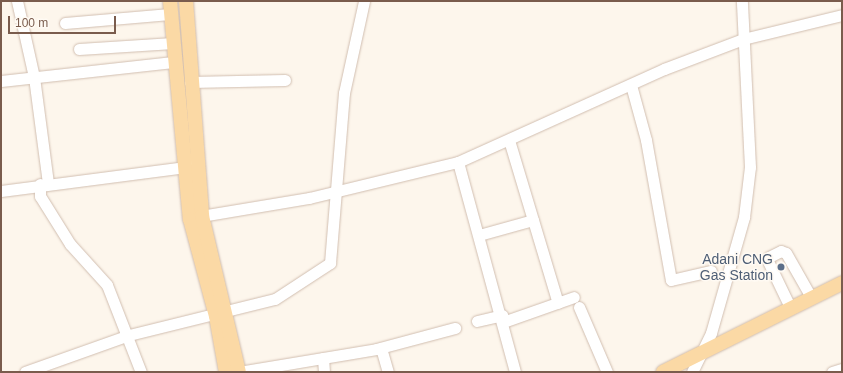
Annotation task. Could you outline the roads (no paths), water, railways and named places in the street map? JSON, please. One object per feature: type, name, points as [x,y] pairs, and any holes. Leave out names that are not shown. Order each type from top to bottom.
[{"type":"main road","points":[[186,1],[190,82],[190,167]]},
{"type":"main road","points":[[170,8],[173,62],[190,167],[196,217],[239,372]]},
{"type":"main road","points":[[663,372],[700,352],[842,282]]},
{"type":"main road","points":[[689,370],[842,291]]},
{"type":"main road","points":[[222,314],[226,372]]},
{"type":"street","points":[[17,1],[34,77],[44,183],[40,196],[70,244],[107,285],[129,335],[141,372]]},
{"type":"street","points":[[25,372],[129,335],[222,314],[275,300],[330,263],[338,192],[344,93],[364,1]]},
{"type":"street","points":[[689,370],[711,333],[744,217],[750,167],[742,1]]},
{"type":"street","points":[[65,23],[170,8]]},
{"type":"street","points":[[196,217],[338,192],[458,162],[631,85],[743,39],[842,15]]},
{"type":"street","points":[[79,49],[172,43]]},
{"type":"street","points":[[1,81],[173,62]]},
{"type":"street","points":[[190,82],[285,80]]},
{"type":"street","points":[[631,85],[646,140],[671,280],[711,271]]},
{"type":"street","points":[[509,140],[558,303]]},
{"type":"street","points":[[458,162],[503,319],[513,372]]},
{"type":"street","points":[[1,191],[44,183],[190,167]]},
{"type":"street","points":[[479,235],[533,220]]},
{"type":"street","points":[[790,307],[768,261],[769,257],[781,251],[786,253],[811,297]]},
{"type":"street","points":[[478,321],[503,319],[558,303],[576,302],[607,372]]},
{"type":"street","points":[[239,372],[381,348],[455,328]]},
{"type":"street","points":[[381,348],[388,372]]},
{"type":"street","points":[[323,358],[324,372]]},
{"type":"street","points":[[832,372],[842,369]]},
{"type":"place","name":"Adani CNG Gas Station","points":[[781,267]]}]
